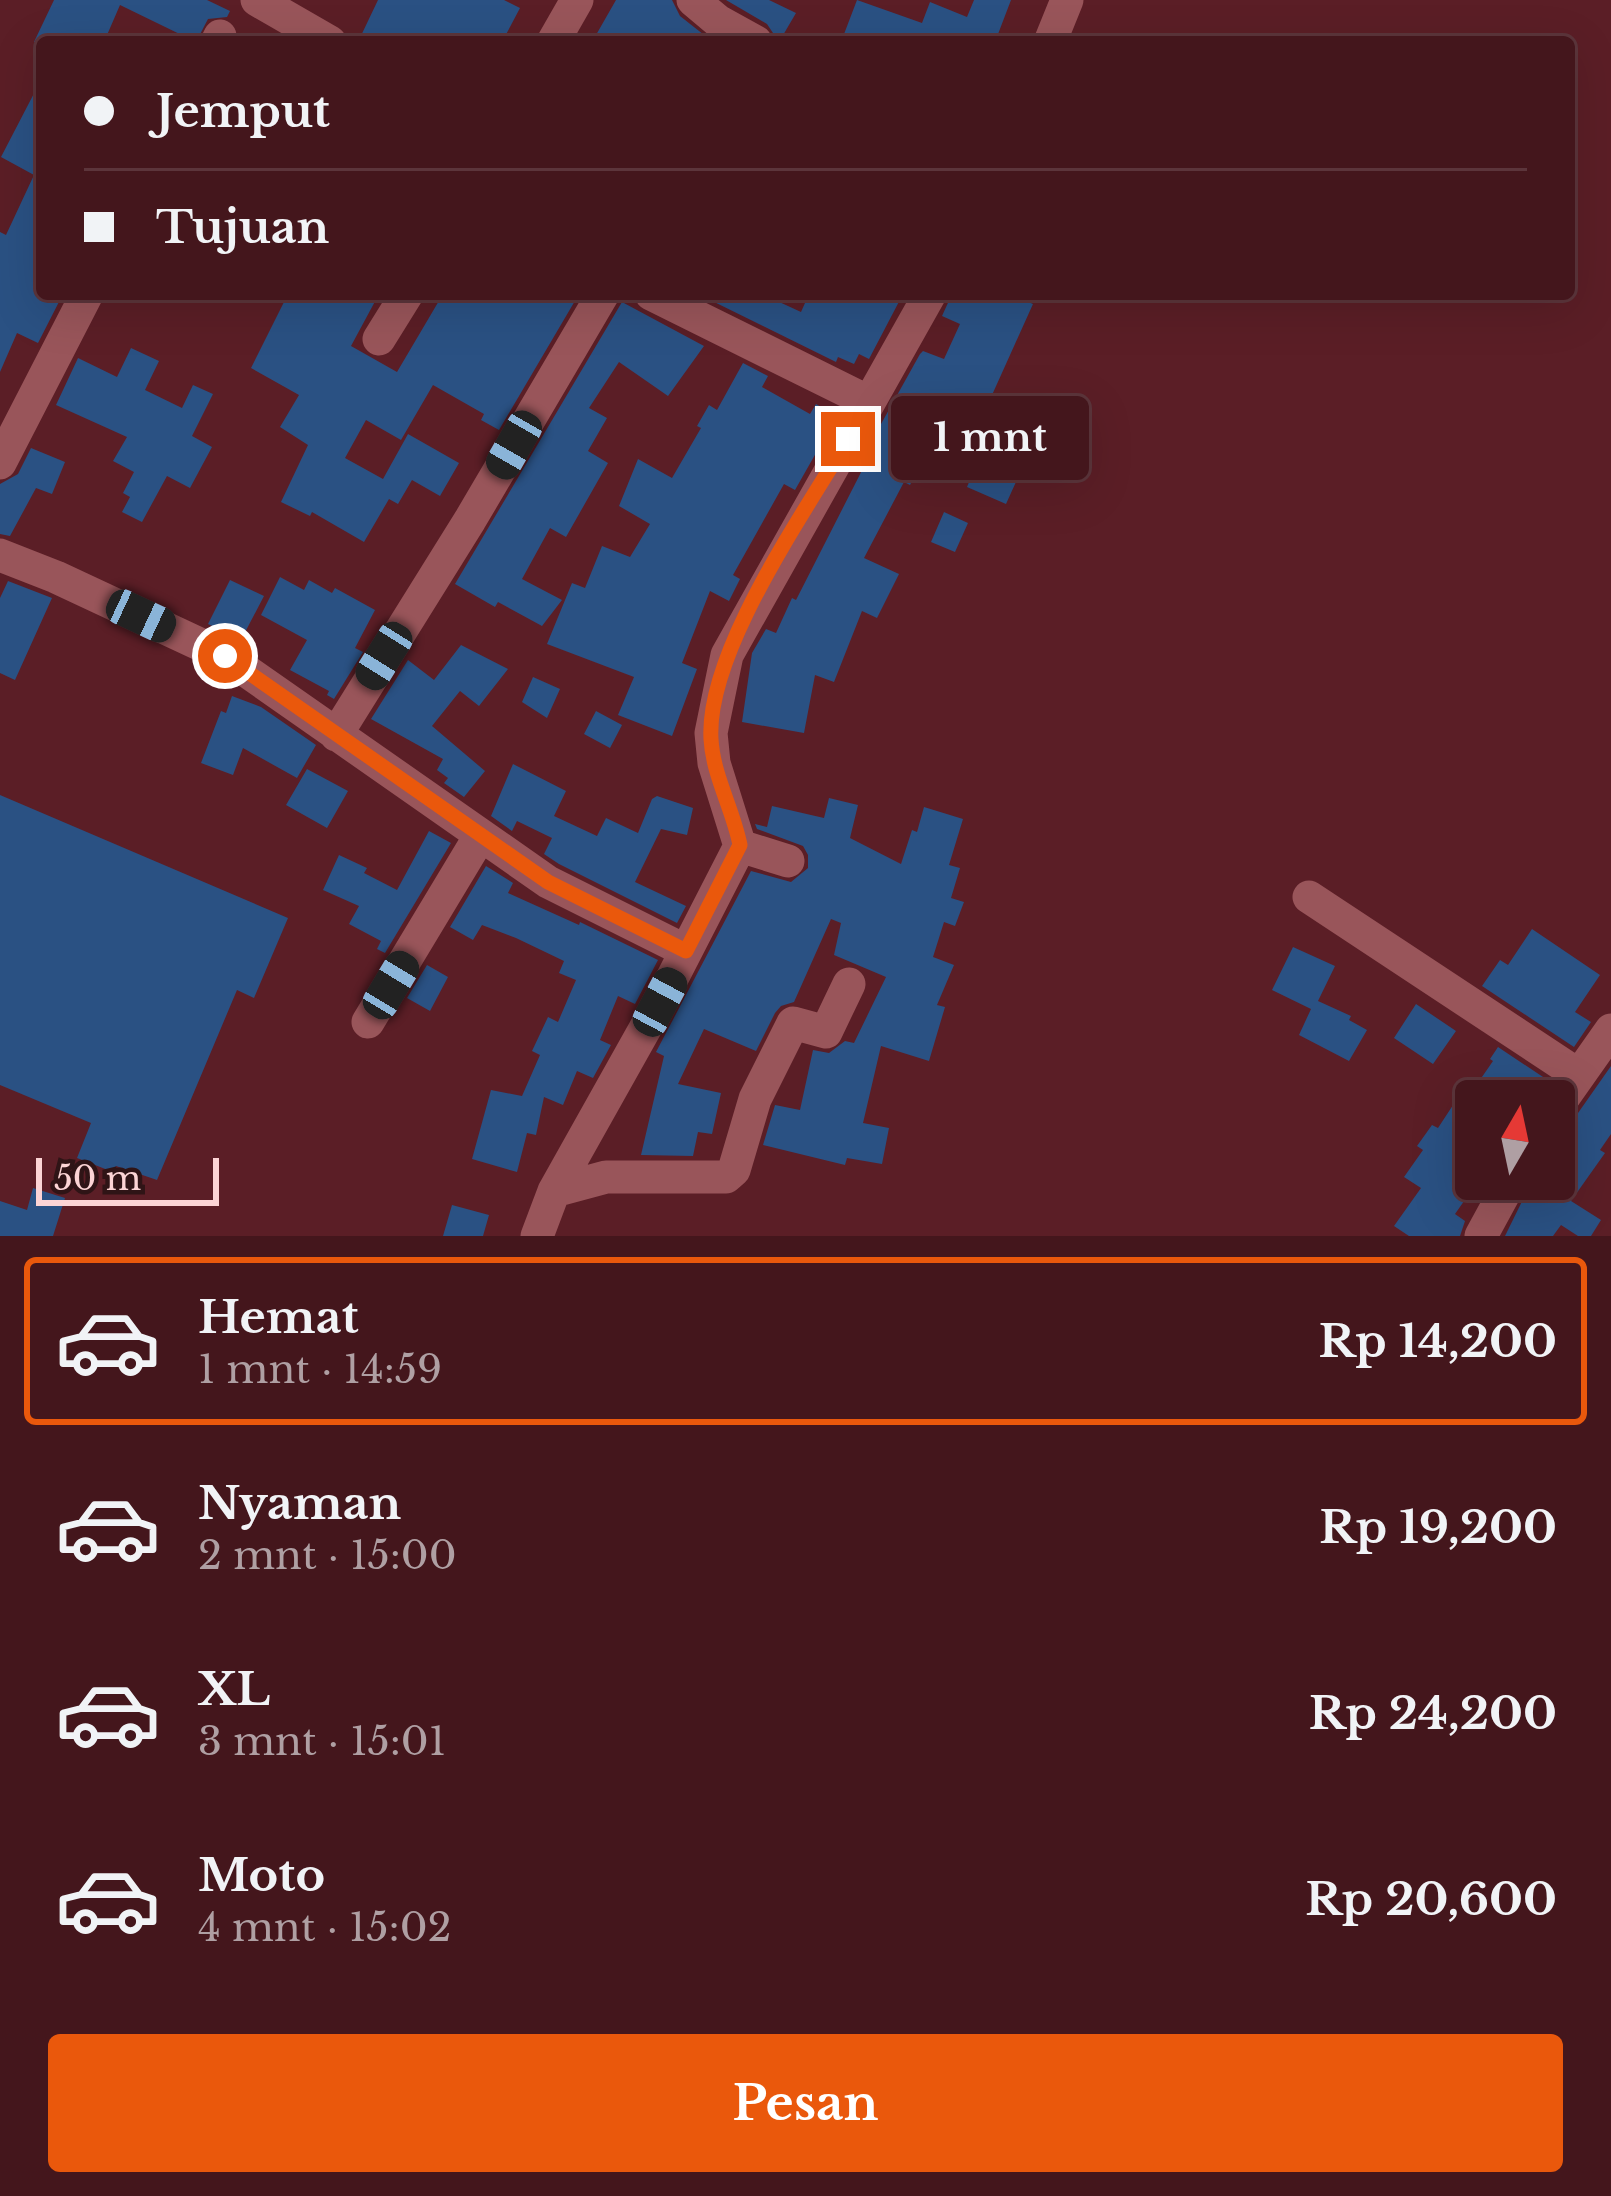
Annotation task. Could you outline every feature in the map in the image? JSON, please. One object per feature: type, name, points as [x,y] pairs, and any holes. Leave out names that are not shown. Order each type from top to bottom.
[{"type":"street","points":[[257,0],[320,36]]},
{"type":"street","points":[[556,36],[577,0]]},
{"type":"street","points":[[693,0],[740,36]]},
{"type":"street","points":[[1052,36],[1067,0]]},
{"type":"street","points":[[0,463],[84,300]]},
{"type":"street","points":[[379,339],[403,300]]},
{"type":"street","points":[[336,735],[599,300]]},
{"type":"street","points":[[663,300],[869,401]]},
{"type":"street","points":[[537,1236],[554,1191],[740,845],[714,763],[711,733],[728,655],[928,300]]},
{"type":"street","points":[[0,555],[225,656],[548,882],[686,951]]},
{"type":"street","points":[[368,1022],[480,836]]},
{"type":"street","points":[[740,845],[788,861]]},
{"type":"street","points":[[1309,897],[1577,1074]]},
{"type":"street","points":[[554,1191],[605,1177],[726,1177],[734,1170],[755,1099],[793,1023],[826,1032],[849,984]]},
{"type":"street","points":[[1573,1080],[1611,1030]]},
{"type":"street","points":[[1481,1236],[1501,1200]]},
{"type":"building","points":[[54,0],[207,0],[230,11],[227,17],[208,19],[199,36],[184,36],[120,5],[107,36],[37,36]]},
{"type":"building","points":[[378,0],[504,0],[520,8],[505,36],[361,36]]},
{"type":"building","points":[[616,0],[672,0],[680,16],[705,36],[595,36]]},
{"type":"building","points":[[726,0],[769,0],[796,13],[783,36],[775,36],[767,24]]},
{"type":"building","points":[[857,0],[922,23],[930,2],[967,17],[974,0],[1011,0],[997,36],[843,36]]},
{"type":"building","points":[[36,90],[36,300],[60,300],[38,343],[17,333],[0,372],[0,232],[6,235],[34,175],[1,157]]},
{"type":"building","points":[[285,300],[376,300],[351,346],[397,372],[439,300],[575,300],[499,430],[481,420],[484,414],[433,385],[401,440],[366,420],[345,458],[383,479],[408,434],[459,463],[440,496],[412,480],[398,504],[389,499],[364,542],[312,512],[310,516],[281,502],[308,445],[280,427],[299,395],[251,368]]},
{"type":"building","points":[[710,300],[775,300],[801,312],[806,300],[900,300],[869,359],[859,354],[854,364],[838,357],[836,362]]},
{"type":"building","points":[[949,300],[1033,304],[974,435],[949,425],[931,461],[924,457],[910,485],[904,482],[864,558],[899,574],[877,618],[862,611],[834,682],[815,675],[804,733],[742,722],[752,653],[766,629],[776,633],[792,598],[796,600],[880,435],[876,433],[920,354],[944,359],[960,324],[942,316]]},
{"type":"building","points":[[622,302],[704,346],[668,396],[619,362],[589,408],[607,418],[588,451],[608,463],[566,537],[550,528],[522,579],[562,600],[542,626],[455,584]]},
{"type":"building","points":[[131,348],[159,361],[145,390],[182,408],[193,385],[213,394],[192,436],[212,447],[190,488],[167,476],[142,522],[122,512],[130,497],[123,493],[134,472],[113,461],[127,437],[56,405],[78,358],[117,377]]},
{"type":"building","points":[[743,363],[768,376],[762,387],[810,414],[816,404],[837,416],[795,490],[784,484],[733,575],[740,579],[729,601],[710,591],[682,663],[697,669],[672,736],[618,715],[634,677],[547,644],[572,583],[585,588],[602,546],[630,557],[650,524],[619,506],[638,459],[672,478],[709,405],[717,410]]},
{"type":"building","points":[[31,448],[65,462],[52,494],[36,488],[10,536],[0,534],[0,484],[18,474]]},
{"type":"building","points":[[980,456],[1020,473],[1006,504],[967,487]]},
{"type":"building","points":[[944,512],[968,523],[955,552],[931,542]]},
{"type":"building","points":[[280,577],[304,590],[309,580],[332,593],[335,588],[375,610],[355,648],[363,652],[334,699],[327,695],[329,691],[290,670],[307,640],[261,615]]},
{"type":"building","points":[[230,580],[264,596],[241,640],[208,624]]},
{"type":"building","points":[[8,581],[52,598],[15,680],[0,673],[0,598]]},
{"type":"building","points":[[461,645],[508,669],[479,706],[460,691],[432,726],[485,771],[464,797],[444,783],[448,778],[437,770],[443,759],[371,719],[408,660],[434,680]]},
{"type":"building","points":[[533,677],[560,689],[547,718],[522,702]]},
{"type":"building","points":[[232,696],[261,707],[316,745],[297,778],[243,748],[233,775],[201,763],[221,711],[226,713]]},
{"type":"building","points":[[596,711],[622,725],[610,748],[584,734]]},
{"type":"building","points":[[513,764],[566,791],[554,816],[597,836],[606,818],[638,833],[657,796],[693,808],[687,835],[661,829],[635,882],[686,906],[677,923],[544,854],[552,838],[517,821],[512,831],[491,816]]},
{"type":"building","points":[[307,769],[348,791],[327,828],[286,805]]},
{"type":"building","points":[[0,795],[288,918],[254,998],[237,990],[157,1180],[116,1166],[113,1172],[77,1158],[91,1123],[0,1085]]},
{"type":"building","points":[[829,798],[858,805],[850,838],[901,864],[924,807],[963,819],[949,865],[960,868],[951,898],[964,902],[955,926],[944,922],[933,957],[954,965],[937,1005],[945,1007],[929,1061],[881,1046],[863,1123],[889,1128],[882,1164],[847,1158],[845,1165],[763,1145],[775,1105],[800,1110],[813,1050],[829,1053],[845,1041],[854,1043],[886,977],[834,955],[841,923],[831,919],[794,1002],[775,1013],[756,1051],[704,1029],[678,1084],[721,1093],[712,1134],[698,1132],[693,1156],[641,1155],[664,1056],[656,1052],[751,871],[791,882],[808,868],[803,846],[757,829],[755,824],[767,827],[772,806],[824,818]]},
{"type":"building","points":[[429,831],[451,843],[385,953],[377,949],[381,941],[349,924],[359,906],[323,890],[339,855],[397,890]]},
{"type":"building","points":[[486,866],[513,883],[508,893],[658,960],[635,1004],[618,996],[600,1040],[611,1045],[593,1078],[577,1071],[563,1105],[544,1097],[536,1135],[527,1133],[517,1172],[472,1159],[491,1090],[522,1096],[540,1055],[532,1051],[548,1017],[558,1022],[576,980],[559,973],[564,961],[516,938],[482,925],[473,940],[450,927]]},
{"type":"building","points":[[1532,929],[1600,975],[1575,1012],[1591,1022],[1574,1047],[1482,986],[1500,960],[1508,965]]},
{"type":"building","points":[[1293,947],[1335,966],[1318,1001],[1351,1016],[1349,1020],[1367,1030],[1349,1061],[1299,1035],[1311,1009],[1272,990]]},
{"type":"building","points":[[427,965],[448,977],[430,1011],[407,998]]},
{"type":"building","points":[[1416,1004],[1456,1031],[1433,1064],[1394,1038]]},
{"type":"building","points":[[1498,1047],[1548,1080],[1480,1080]]},
{"type":"building","points":[[1611,1066],[1611,1134],[1600,1150],[1605,1153],[1575,1195],[1575,1117]]},
{"type":"building","points":[[1455,1102],[1455,1200],[1465,1200],[1455,1214],[1465,1221],[1460,1236],[1409,1236],[1394,1226],[1421,1188],[1404,1177],[1423,1150],[1417,1146],[1432,1125],[1438,1128]]},
{"type":"building","points":[[33,1188],[65,1198],[53,1236],[0,1236],[0,1201],[27,1210]]},
{"type":"building","points":[[1523,1200],[1572,1200],[1601,1220],[1591,1236],[1578,1236],[1561,1225],[1553,1236],[1505,1236]]},
{"type":"building","points":[[452,1205],[489,1215],[483,1236],[443,1236]]},
{"type":"route","points":[[225,656],[548,882],[686,951],[740,845],[714,763],[711,733],[728,655],[848,439]]}]
